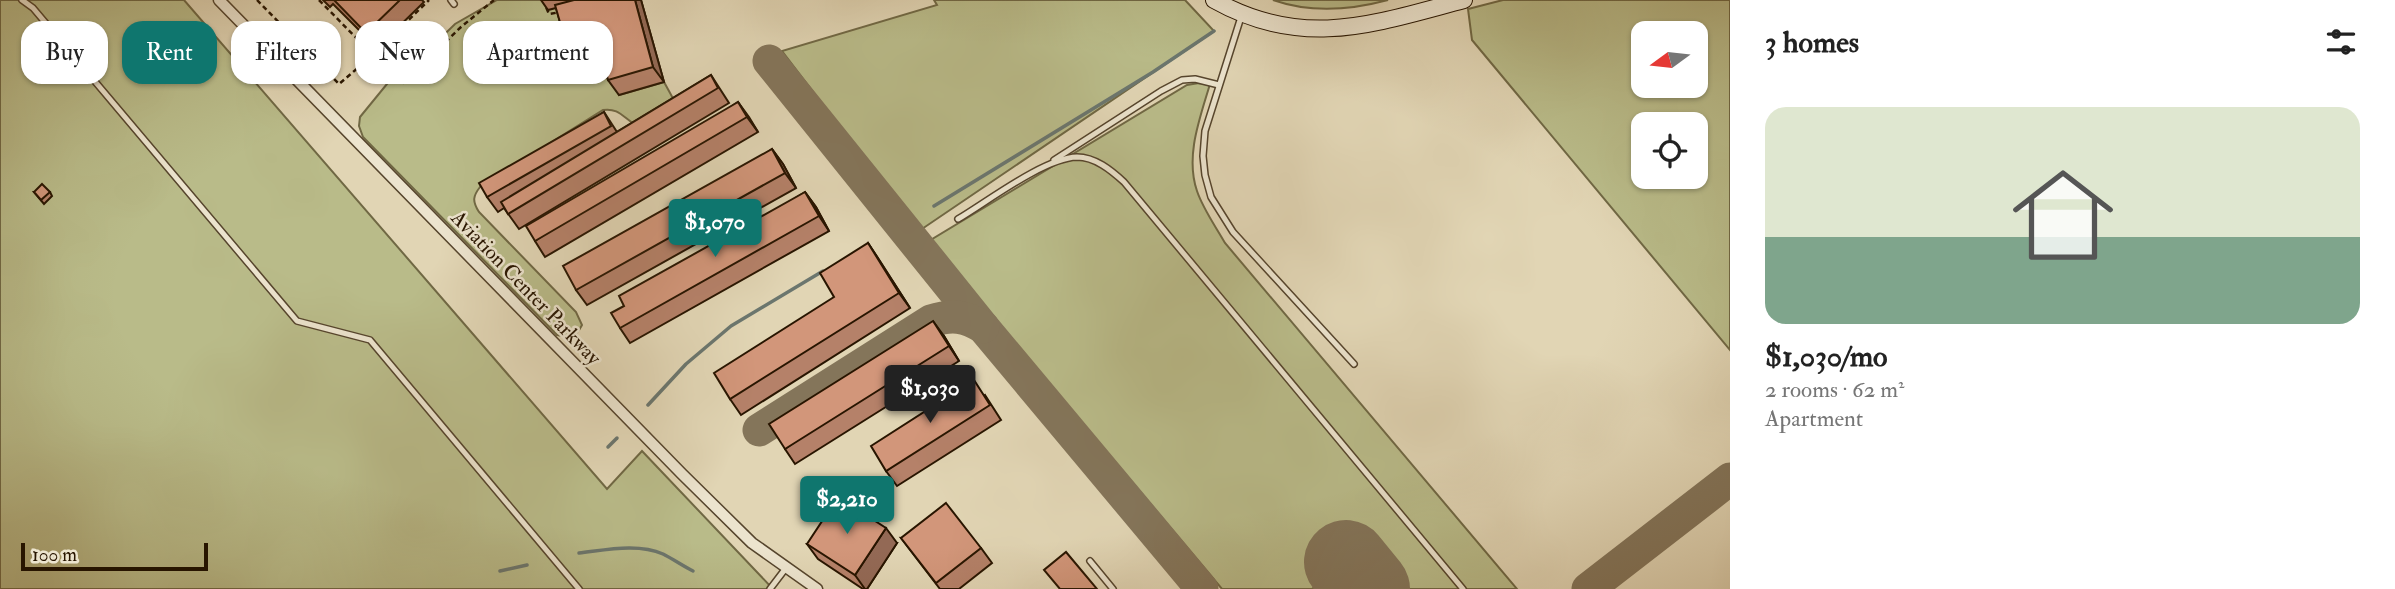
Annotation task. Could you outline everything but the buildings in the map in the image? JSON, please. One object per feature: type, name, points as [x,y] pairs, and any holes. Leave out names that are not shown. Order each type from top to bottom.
[{"type":"street","name":"Aviation Center Parkway","points":[[219,0],[682,474],[752,542],[817,589]]},
{"type":"street","points":[[1214,0],[1242,14],[1293,28],[1339,29],[1373,24],[1464,0]]},
{"type":"lane","points":[[22,0],[33,8],[297,321],[370,340],[579,589]]},
{"type":"lane","points":[[1242,14],[1205,131],[1203,156],[1211,197],[1233,232],[1354,364]]},
{"type":"lane","points":[[958,219],[1182,80],[1195,79],[1219,85]]},
{"type":"lane","points":[[1049,164],[1080,157],[1111,170],[1124,182],[1463,589]]},
{"type":"lane","points":[[1090,561],[1113,589]]},
{"type":"lane","points":[[769,589],[786,568]]},
{"type":"path","points":[[257,0],[339,84],[355,70]]},
{"type":"path","points":[[319,0],[355,37]]},
{"type":"path","points":[[408,21],[429,0]]},
{"type":"path","points":[[449,39],[494,0]]},
{"type":"path","points":[[543,0],[549,14],[566,10]]},
{"type":"green space","points":[[0,0],[184,0],[202,21],[122,21],[122,84],[217,84],[217,38],[231,54],[231,84],[257,84],[607,489],[642,451],[773,589],[0,589]]},
{"type":"green space","points":[[497,0],[545,0],[562,6],[576,21],[463,21],[463,84],[613,84],[613,74],[619,95],[664,82],[675,102],[634,124],[616,111],[603,110],[480,187],[476,193],[474,202],[479,212],[576,312],[582,325],[575,334],[557,335],[363,137],[359,126],[360,117],[387,84],[449,84],[449,30],[455,24]]},
{"type":"green space","points":[[934,0],[1185,0],[1214,31],[919,231],[782,51],[937,5]]},
{"type":"green space","points":[[1273,0],[1388,0],[1330,9],[1301,7]]},
{"type":"green space","points":[[1503,0],[1730,0],[1730,350],[1472,40],[1468,9]]},
{"type":"green space","points":[[1210,84],[1195,137],[1194,178],[1203,204],[1225,243],[1517,589],[1409,589],[1369,543],[1312,589],[1222,589],[929,241],[1187,85]]},
{"type":"waterway","points":[[934,206],[1153,72],[1214,31]]},
{"type":"waterway","points":[[648,405],[686,364],[731,326],[823,271]]},
{"type":"waterway","points":[[608,447],[617,438]]},
{"type":"waterway","points":[[579,553],[622,548],[643,549],[663,554],[693,571]]},
{"type":"waterway","points":[[500,571],[527,565]]},
{"type":"taxiway","points":[[769,61],[983,327],[1202,589]]},
{"type":"taxiway","points":[[759,430],[931,321],[958,317],[983,327]]},
{"type":"taxiway","points":[[1588,589],[1730,479]]},
{"type":"runway","points":[[1346,562],[1368,589]]}]
